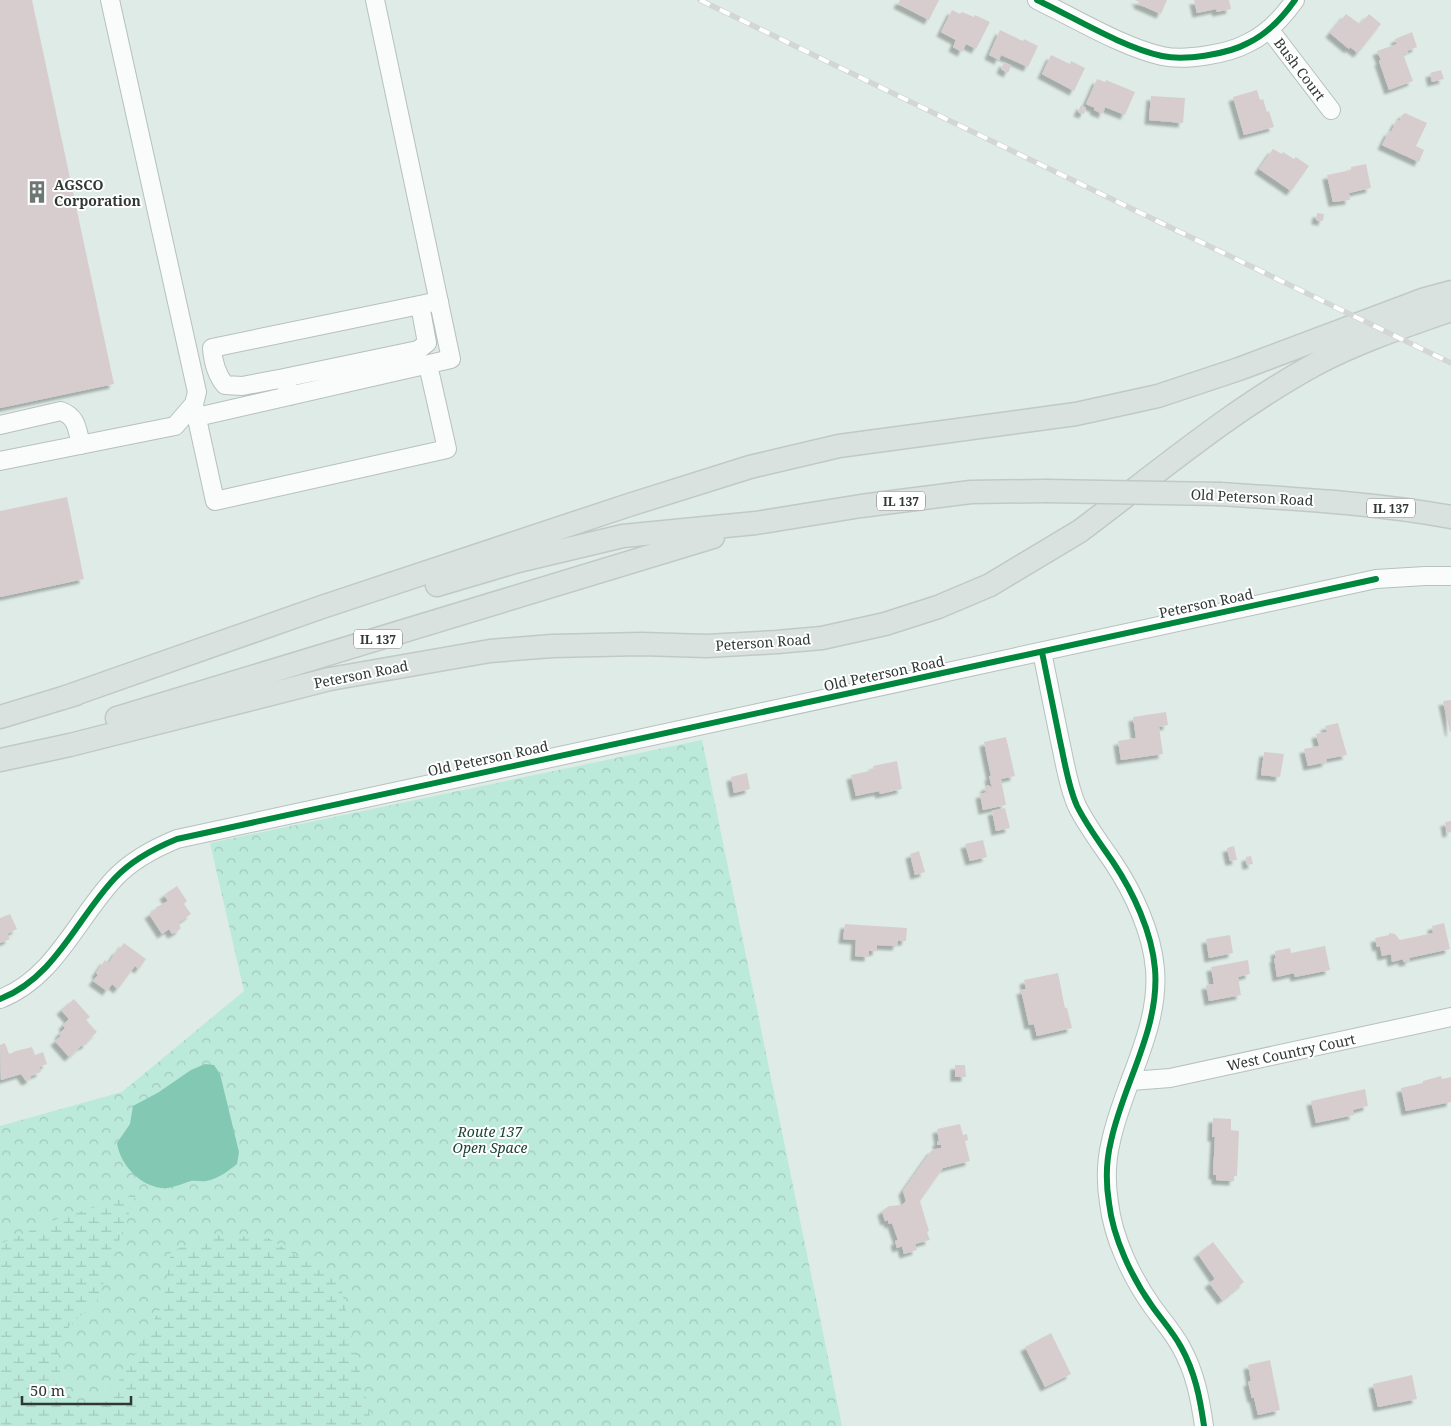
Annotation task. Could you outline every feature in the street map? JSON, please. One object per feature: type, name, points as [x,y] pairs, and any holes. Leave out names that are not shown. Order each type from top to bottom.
[{"type":"main road","points":[[63,698],[322,607],[629,505],[750,467],[839,446],[1076,414],[1158,396],[1425,299],[1451,292]]},
{"type":"main road","name":"Peterson Road","points":[[0,760],[70,745],[330,679],[490,651],[552,646],[621,644],[707,646],[777,642],[822,638],[894,621],[938,607],[990,585],[1047,552],[1080,531],[1267,392],[1316,364],[1388,332],[1451,310]]},
{"type":"main road","name":"Old Peterson Road","points":[[756,523],[861,506],[971,492],[1046,491],[1220,494],[1330,502],[1420,511],[1451,517]]},
{"type":"main road","name":"IL 137","points":[[0,717],[518,561],[623,536],[756,523]]},
{"type":"main road","name":"Peterson Road","points":[[0,755],[756,523]]},
{"type":"street","points":[[110,0],[197,392],[195,410],[215,501],[447,449],[428,365]]},
{"type":"street","points":[[0,461],[175,426],[195,410],[290,396],[451,359],[375,0]]},
{"type":"street","points":[[1038,0],[1132,46],[1164,56],[1194,57],[1229,50],[1248,43],[1284,15],[1295,0]]},
{"type":"street","name":"Bush Court","points":[[1269,28],[1331,110]]},
{"type":"street","points":[[420,304],[427,343],[418,350],[242,386],[225,385],[218,376],[212,358],[212,348],[420,304],[439,301]]},
{"type":"street","points":[[284,378],[290,396]]},
{"type":"street","points":[[0,425],[61,411],[70,414],[76,425],[81,444]]},
{"type":"street","name":"Peterson Road","points":[[1042,652],[1376,579],[1451,576]]},
{"type":"street","points":[[1042,652],[1068,777],[1076,804],[1091,832],[1114,863],[1134,898],[1148,934],[1155,969],[1154,1000],[1148,1029],[1110,1142],[1107,1170],[1110,1212],[1115,1233],[1126,1261],[1150,1304],[1180,1345],[1191,1367],[1199,1392],[1204,1426]]},
{"type":"street","name":"Old Peterson Road","points":[[0,999],[27,986],[58,954],[98,898],[116,877],[156,848],[177,840],[1042,652]]},
{"type":"street","name":"West Country Court","points":[[1131,1081],[1170,1078],[1451,1017]]},
{"type":"green space","name":"Route 137 Open Space","points":[[702,740],[842,1426],[0,1426],[0,1126],[122,1092],[244,991],[210,843]]},
{"type":"green space","points":[[136,1194],[97,1301],[69,1326],[56,1361],[68,1394],[87,1414],[122,1377],[163,1304],[171,1251],[220,1235],[268,1238],[340,1283],[372,1426],[0,1426],[0,1244],[57,1219]]},
{"type":"shaded area","points":[[205,1064],[214,1065],[220,1074],[239,1152],[237,1164],[219,1177],[206,1181],[191,1181],[165,1188],[145,1183],[126,1166],[117,1143],[130,1124],[133,1106],[159,1092],[191,1070]]},
{"type":"building","name":"AGSCO Corporation","points":[[0,0],[32,0],[114,384],[0,408]]},
{"type":"building","points":[[900,0],[939,0],[929,20],[898,4]]},
{"type":"building","points":[[1135,0],[1167,0],[1161,14],[1138,4],[1139,2]]},
{"type":"building","points":[[1194,0],[1229,0],[1231,9],[1217,12],[1216,9],[1197,13]]},
{"type":"building","points":[[952,10],[960,14],[962,12],[974,17],[975,15],[990,22],[976,49],[966,44],[962,52],[953,47],[956,40],[941,32]]},
{"type":"building","points":[[1346,14],[1360,24],[1369,14],[1381,24],[1358,53],[1350,47],[1349,49],[1330,33]]},
{"type":"building","points":[[1000,30],[1038,46],[1028,67],[1001,55],[999,60],[989,55]]},
{"type":"building","points":[[1412,32],[1417,47],[1403,54],[1413,81],[1389,90],[1377,51],[1397,44],[1395,39]]},
{"type":"building","points":[[1051,55],[1070,64],[1071,61],[1085,68],[1074,91],[1042,74]]},
{"type":"building","points":[[1004,62],[1011,66],[1008,73],[1001,69]]},
{"type":"building","points":[[1441,70],[1444,79],[1432,82],[1430,73]]},
{"type":"building","points":[[1097,79],[1105,82],[1106,80],[1135,92],[1125,115],[1105,107],[1103,114],[1086,104]]},
{"type":"building","points":[[1257,90],[1260,100],[1263,99],[1267,112],[1269,111],[1274,127],[1244,135],[1233,97]]},
{"type":"building","points":[[1151,96],[1185,98],[1183,123],[1149,120]]},
{"type":"building","points":[[1081,105],[1086,108],[1084,114],[1078,112]]},
{"type":"building","points":[[1405,113],[1427,123],[1416,146],[1424,150],[1419,162],[1382,145],[1389,131],[1391,132],[1397,120],[1400,121],[1401,116]]},
{"type":"building","points":[[1273,149],[1282,154],[1283,152],[1294,159],[1296,157],[1309,166],[1291,191],[1259,169]]},
{"type":"building","points":[[1366,164],[1371,188],[1349,193],[1350,200],[1333,202],[1327,175],[1351,170],[1351,167]]},
{"type":"building","points":[[1317,213],[1324,214],[1323,221],[1316,220]]},
{"type":"building","points":[[67,497],[84,579],[0,597],[0,511]]},
{"type":"building","points":[[1451,700],[1451,732],[1450,732],[1443,701]]},
{"type":"building","points":[[1166,712],[1168,725],[1159,727],[1163,754],[1121,760],[1118,741],[1136,738],[1133,717]]},
{"type":"building","points":[[1338,723],[1347,755],[1326,759],[1327,762],[1308,766],[1304,749],[1319,746],[1316,734],[1327,732],[1325,726]]},
{"type":"building","points":[[1006,737],[1015,776],[1001,779],[1006,805],[983,810],[980,794],[988,792],[984,789],[988,785],[992,788],[984,742]]},
{"type":"building","points":[[1264,752],[1284,754],[1280,777],[1261,775]]},
{"type":"building","points":[[897,761],[902,789],[880,794],[879,791],[856,796],[851,775],[874,770],[873,766]]},
{"type":"building","points":[[747,773],[750,789],[734,793],[731,777]]},
{"type":"building","points":[[1005,808],[1010,828],[996,831],[992,811]]},
{"type":"building","points":[[1451,821],[1451,832],[1447,833],[1445,822]]},
{"type":"building","points":[[983,840],[987,857],[970,861],[965,844]]},
{"type":"building","points":[[1234,846],[1237,860],[1230,861],[1227,848]]},
{"type":"building","points":[[919,851],[925,872],[915,875],[910,854]]},
{"type":"building","points":[[1251,856],[1253,864],[1247,865],[1246,857]]},
{"type":"building","points":[[177,886],[187,901],[184,904],[191,914],[178,923],[181,928],[178,931],[172,934],[169,929],[162,934],[149,914],[157,909],[155,908],[168,901],[164,895]]},
{"type":"building","points":[[10,914],[17,929],[7,934],[10,939],[0,943],[0,918]]},
{"type":"building","points":[[1444,923],[1450,949],[1409,958],[1410,961],[1403,962],[1403,959],[1392,962],[1391,954],[1382,956],[1380,946],[1377,947],[1375,938],[1389,935],[1389,933],[1395,934],[1400,940],[1433,933],[1432,926]]},
{"type":"building","points":[[845,924],[907,928],[906,941],[898,941],[897,946],[877,945],[877,951],[869,951],[869,957],[855,956],[856,940],[843,939]]},
{"type":"building","points":[[1230,935],[1233,953],[1209,958],[1206,939]]},
{"type":"building","points":[[124,943],[146,959],[139,969],[135,966],[118,989],[112,984],[107,991],[93,981],[105,960],[109,963]]},
{"type":"building","points":[[1325,946],[1330,970],[1295,977],[1294,973],[1277,977],[1274,958],[1276,958],[1275,951],[1290,948],[1291,953]]},
{"type":"building","points":[[1248,960],[1250,974],[1238,977],[1241,995],[1209,1001],[1206,985],[1214,984],[1211,967]]},
{"type":"building","points":[[1058,973],[1065,1008],[1067,1008],[1072,1028],[1037,1036],[1034,1024],[1029,1025],[1021,990],[1026,989],[1024,980]]},
{"type":"building","points":[[74,999],[90,1017],[86,1020],[97,1032],[87,1041],[87,1044],[81,1046],[69,1057],[55,1041],[61,1036],[59,1034],[65,1028],[63,1025],[69,1019],[61,1010]]},
{"type":"building","points":[[5,1043],[9,1054],[32,1047],[35,1055],[43,1052],[47,1064],[39,1067],[41,1072],[31,1076],[31,1079],[26,1081],[21,1074],[1,1080],[0,1045]]},
{"type":"building","points":[[955,1065],[965,1065],[966,1077],[955,1077]]},
{"type":"building","points":[[1441,1076],[1442,1079],[1451,1077],[1451,1102],[1406,1111],[1401,1088],[1423,1083],[1423,1081]]},
{"type":"building","points":[[1365,1089],[1368,1106],[1353,1110],[1354,1115],[1316,1123],[1311,1101]]},
{"type":"building","points":[[1213,1118],[1231,1119],[1231,1130],[1239,1131],[1237,1176],[1234,1176],[1234,1181],[1216,1180],[1216,1175],[1213,1175],[1215,1137],[1212,1137]]},
{"type":"building","points":[[960,1124],[963,1135],[967,1134],[968,1140],[965,1141],[970,1161],[943,1168],[920,1201],[930,1240],[915,1244],[917,1250],[904,1254],[902,1246],[897,1248],[895,1241],[898,1240],[892,1223],[889,1224],[888,1220],[885,1221],[882,1211],[889,1206],[902,1205],[906,1201],[903,1191],[932,1150],[941,1148],[941,1145],[937,1145],[939,1141],[937,1129]]},
{"type":"building","points":[[1213,1242],[1244,1282],[1222,1300],[1209,1283],[1215,1279],[1198,1254]]},
{"type":"building","points":[[1051,1333],[1071,1374],[1045,1387],[1025,1347]]},
{"type":"building","points":[[1270,1360],[1280,1410],[1258,1415],[1248,1382],[1251,1381],[1248,1365]]},
{"type":"building","points":[[1412,1375],[1417,1399],[1378,1407],[1373,1384]]},
{"type":"railway","points":[[700,0],[1451,363]]},
{"type":"cycle path","points":[[1037,0],[1131,46],[1162,56],[1182,58],[1206,56],[1248,43],[1262,35],[1285,13],[1295,0]]},
{"type":"cycle path","points":[[0,999],[36,977],[51,962],[115,878],[144,855],[177,839],[1376,579]]},
{"type":"cycle path","points":[[1042,652],[1071,790],[1085,821],[1134,899],[1146,927],[1155,969],[1152,1013],[1109,1149],[1107,1180],[1111,1216],[1124,1257],[1137,1283],[1186,1356],[1196,1385],[1204,1426]]},
{"type":"place","name":"AGSCO Corporation","points":[[37,192]]}]
